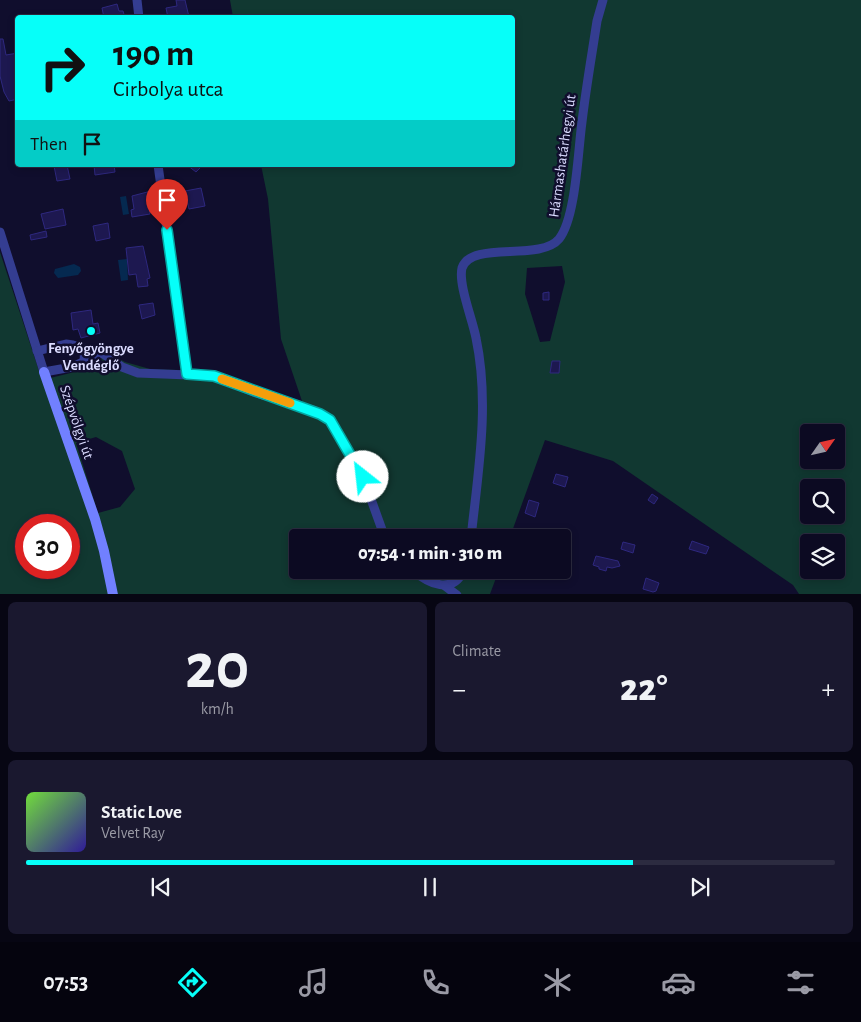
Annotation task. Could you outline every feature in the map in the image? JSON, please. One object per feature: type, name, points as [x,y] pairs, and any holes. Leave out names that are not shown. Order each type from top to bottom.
[{"type":"street","points":[[137,0],[139,15]]},
{"type":"street","name":"Hármashatárhegyi út","points":[[472,529],[481,438],[482,381],[478,349],[462,270],[468,260],[479,255],[542,249],[554,244],[565,231],[576,177],[597,21],[603,0]]},
{"type":"street","points":[[158,167],[187,374]]},
{"type":"street","name":"Szépvölgyi út","points":[[0,232],[37,351],[97,527],[113,594]]},
{"type":"street","points":[[37,351],[66,344],[102,353],[122,366],[138,373],[214,376],[256,393],[313,410],[330,420],[363,477],[382,529]]},
{"type":"street","points":[[44,372],[72,367],[102,353]]},
{"type":"street","points":[[426,579],[445,586],[457,594]]},
{"type":"street","points":[[445,586],[458,579]]},
{"type":"lane","points":[[78,348],[82,354],[82,361]]},
{"type":"green space","points":[[230,0],[861,0],[861,594],[799,594],[793,585],[613,461],[545,440],[513,529],[289,529],[289,579],[496,579],[490,594],[0,594],[0,252],[42,380],[91,368],[103,350],[125,362],[150,369],[209,371],[302,401],[281,339],[268,199],[261,167],[515,167],[515,15],[233,15]],"holes":[[[562,266],[565,282],[550,341],[540,342],[525,294],[527,268]],[[96,437],[122,451],[135,489],[120,507],[98,513],[76,443]]]},
{"type":"water","points":[[126,196],[129,214],[123,215],[120,197]]},
{"type":"water","points":[[127,259],[128,280],[121,281],[118,260]]},
{"type":"water","points":[[74,264],[80,267],[81,271],[78,275],[58,278],[54,273],[55,269]]},
{"type":"building","points":[[176,0],[185,0],[189,15],[167,15],[166,8],[177,6]]},
{"type":"building","points":[[117,4],[119,11],[123,11],[124,15],[103,15],[102,8]]},
{"type":"building","points":[[0,39],[3,39],[6,55],[15,54],[15,100],[9,101],[4,92],[0,76]]},
{"type":"building","points":[[54,167],[67,167],[70,179],[57,181]]},
{"type":"building","points":[[94,167],[114,167],[115,172],[95,175]]},
{"type":"building","points":[[190,167],[201,167],[196,172]]},
{"type":"building","points":[[201,188],[205,206],[189,209],[185,191]]},
{"type":"building","points":[[155,190],[157,206],[149,208],[150,214],[132,217],[131,210],[134,209],[132,196]]},
{"type":"building","points":[[63,209],[66,225],[45,229],[41,214]]},
{"type":"building","points":[[108,223],[110,238],[96,241],[93,226]]},
{"type":"building","points":[[46,231],[47,237],[31,240],[30,235]]},
{"type":"building","points":[[143,246],[150,278],[147,279],[148,286],[138,287],[136,274],[129,275],[126,248]]},
{"type":"building","points":[[549,292],[549,300],[543,300],[543,293]]},
{"type":"building","points":[[153,303],[155,315],[142,319],[139,305]]},
{"type":"building","points":[[91,310],[93,324],[98,323],[100,333],[81,338],[78,329],[73,330],[71,313]]},
{"type":"building","points":[[552,361],[560,361],[559,373],[550,373]]},
{"type":"building","points":[[556,474],[568,477],[565,487],[553,483]]},
{"type":"building","points":[[652,494],[658,498],[654,504],[648,500]]},
{"type":"building","points":[[529,500],[539,503],[535,517],[525,513]]},
{"type":"building","points":[[692,541],[709,547],[706,554],[689,549]]},
{"type":"building","points":[[623,542],[635,545],[633,553],[621,549]]},
{"type":"building","points":[[596,556],[618,561],[620,566],[607,567],[606,571],[599,569],[599,567],[593,565]]},
{"type":"building","points":[[646,578],[659,583],[656,591],[643,589]]},
{"type":"slow traffic","points":[[222,379],[256,393],[290,403]]},
{"type":"place","name":"Fenyőgyöngye Vendéglő","points":[[91,331]]},
{"type":"route","points":[[167,230],[187,374],[214,376],[256,393],[304,406],[320,414],[330,420],[363,477]]}]
